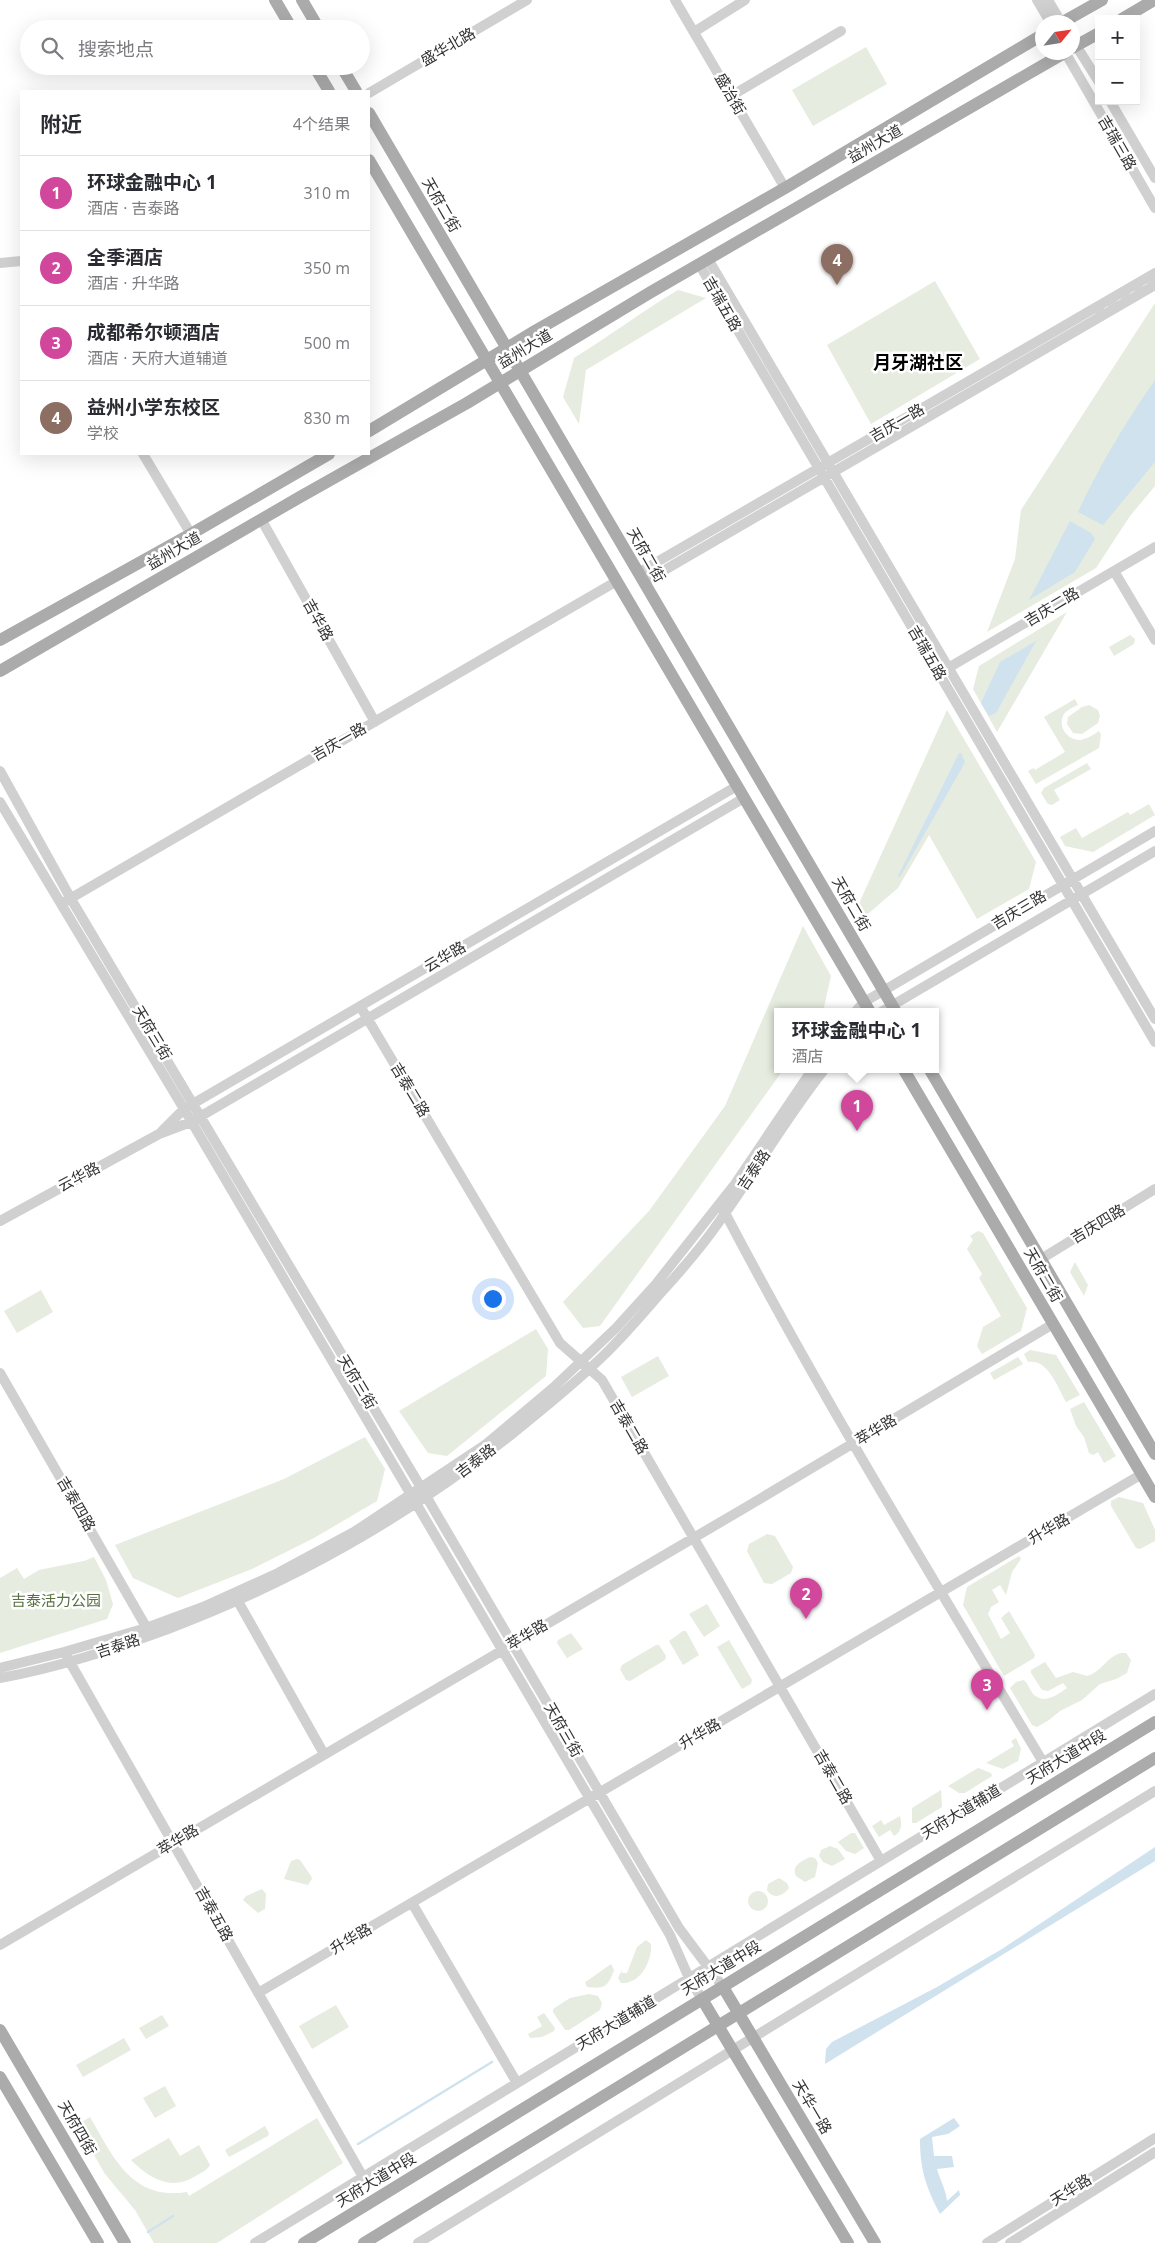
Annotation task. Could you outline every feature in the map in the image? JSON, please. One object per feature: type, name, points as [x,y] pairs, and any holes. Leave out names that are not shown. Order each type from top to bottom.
[{"type":"main road","points":[[275,0],[287,20]]},
{"type":"main road","points":[[302,0],[314,20]]},
{"type":"main road","points":[[1075,15],[1102,0]]},
{"type":"main road","points":[[1129,15],[1154,0]]},
{"type":"main road","points":[[1080,41],[1095,35]]},
{"type":"main road","name":"益州大道","points":[[370,430],[785,188],[1035,39]]},
{"type":"main road","name":"益州大道","points":[[0,671],[261,519],[500,384],[703,262],[1053,60]]},
{"type":"main road","points":[[319,75],[327,90]]},
{"type":"main road","points":[[346,75],[355,90]]},
{"type":"main road","name":"天府二街","points":[[370,116],[883,990],[889,1008]]},
{"type":"main road","points":[[370,162],[867,1007]]},
{"type":"main road","name":"益州大道","points":[[0,640],[191,534],[327,455]]},
{"type":"main road","name":"天府二街","points":[[906,1073],[1155,1497]]},
{"type":"main road","name":"天府二街","points":[[932,1073],[1155,1454]]},
{"type":"main road","name":"天府大道中段","points":[[304,2243],[1155,1722]]},
{"type":"main road","points":[[364,2243],[1155,1758]]},
{"type":"main road","name":"天华一路","points":[[723,1987],[875,2243]]},
{"type":"main road","points":[[702,1999],[848,2243]]},
{"type":"main road","name":"天府四街","points":[[0,2030],[125,2243]]},
{"type":"main road","points":[[0,2076],[98,2243]]},
{"type":"street","name":"盛华北路","points":[[370,92],[526,0]]},
{"type":"street","name":"盛治街","points":[[675,0],[785,188]]},
{"type":"street","points":[[694,32],[746,0]]},
{"type":"street","points":[[1036,0],[1046,15]]},
{"type":"street","points":[[1048,0],[1058,15]]},
{"type":"street","points":[[731,96],[841,31]]},
{"type":"street","points":[[1080,53],[1095,76]]},
{"type":"street","name":"吉瑞三路","points":[[1069,60],[1155,208]]},
{"type":"street","name":"吉瑞三路","points":[[1112,105],[1155,178]]},
{"type":"street","points":[[0,263],[20,261]]},
{"type":"street","name":"吉瑞五路","points":[[703,262],[826,470],[1155,1042]]},
{"type":"street","name":"吉庆一路","points":[[826,470],[1155,273]]},
{"type":"street","name":"吉庆一路","points":[[641,577],[826,470],[1155,285]]},
{"type":"street","points":[[144,455],[191,534]]},
{"type":"street","name":"吉瑞五路","points":[[826,470],[948,668],[1155,1019]]},
{"type":"street","name":"吉华路","points":[[261,519],[375,722]]},
{"type":"street","name":"吉庆二路","points":[[948,668],[1155,547]]},
{"type":"street","points":[[1114,571],[1155,640]]},
{"type":"street","name":"吉庆一路","points":[[62,904],[617,582]]},
{"type":"street","name":"天府三街","points":[[0,772],[71,898],[424,1492],[679,1928],[723,1987]]},
{"type":"street","name":"云华路","points":[[159,1134],[184,1110],[737,786]]},
{"type":"street","name":"云华路","points":[[0,1221],[159,1134],[191,1122],[744,798]]},
{"type":"street","name":"天府三街","points":[[0,802],[590,1798],[670,1935],[689,1978],[702,1999]]},
{"type":"street","name":"吉庆三路","points":[[883,990],[1155,831]]},
{"type":"street","name":"吉庆三路","points":[[893,1008],[1155,851]]},
{"type":"street","points":[[867,1007],[883,990]]},
{"type":"street","name":"吉泰二路","points":[[360,1006],[560,1343],[602,1380],[881,1861]]},
{"type":"street","name":"吉泰路","points":[[424,1492],[485,1445],[554,1387],[616,1328],[723,1208],[810,1073]]},
{"type":"street","name":"吉泰路","points":[[0,1678],[149,1631],[286,1578],[366,1536],[414,1498],[469,1468],[547,1406],[589,1369],[660,1294],[798,1102],[822,1073]]},
{"type":"street","name":"吉庆四路","points":[[1041,1259],[1155,1189]]},
{"type":"street","points":[[723,1208],[781,1319],[853,1444],[1043,1762]]},
{"type":"street","name":"萃华路","points":[[0,1945],[853,1444],[1053,1324]]},
{"type":"street","name":"吉泰四路","points":[[0,1373],[149,1631]]},
{"type":"street","name":"升华路","points":[[258,1993],[1142,1474]]},
{"type":"street","points":[[235,1597],[324,1754]]},
{"type":"street","name":"吉泰路","points":[[0,1668],[67,1657]]},
{"type":"street","name":"吉泰五路","points":[[67,1657],[363,2178]]},
{"type":"street","name":"天府大道辅道","points":[[255,2243],[1155,1694]]},
{"type":"street","points":[[418,2243],[1155,1792]]},
{"type":"street","points":[[412,1903],[517,2083]]},
{"type":"street","name":"天华路","points":[[987,2243],[1155,2138]]},
{"type":"street","name":"天华路","points":[[1010,2243],[1155,2152]]},
{"type":"green space","points":[[866,47],[887,84],[813,126],[792,90]]},
{"type":"green space","points":[[935,281],[980,359],[871,424],[827,345]]},
{"type":"green space","points":[[678,290],[706,298],[586,370],[579,424],[563,397],[574,358]]},
{"type":"green space","points":[[1155,303],[1155,486],[1130,516],[1096,568],[987,632],[1015,559],[1021,510]]},
{"type":"green space","points":[[1067,612],[997,732],[973,689],[979,666]]},
{"type":"green space","points":[[1130,635],[1135,639],[1134,644],[1114,656],[1109,647]]},
{"type":"green space","points":[[1075,699],[1078,705],[1064,714],[1062,719],[1063,729],[1069,737],[1079,740],[1088,738],[1099,731],[1101,735],[1099,748],[1036,784],[1028,771],[1034,768],[1035,770],[1065,752],[1044,717]]},
{"type":"green space","points":[[1089,705],[1098,710],[1100,716],[1098,723],[1082,734],[1073,733],[1067,724],[1068,717],[1082,707]]},
{"type":"green space","points":[[947,710],[1036,862],[1029,889],[977,919],[929,835],[898,888],[862,919],[856,910]]},
{"type":"green space","points":[[1087,763],[1091,769],[1054,790],[1060,800],[1052,805],[1048,804],[1041,793],[1044,788]]},
{"type":"green space","points":[[1149,804],[1155,815],[1093,852],[1065,846],[1060,837],[1076,828],[1082,838],[1128,812],[1130,815]]},
{"type":"green space","points":[[803,926],[831,976],[824,1008],[774,1008],[774,1073],[781,1073],[600,1326],[583,1328],[563,1302],[649,1211],[725,1106]]},
{"type":"green space","points":[[978,1231],[983,1233],[1027,1308],[1021,1331],[982,1354],[977,1346],[983,1327],[1001,1316],[979,1278],[982,1274],[967,1249],[973,1240],[970,1236]]},
{"type":"green space","points":[[1075,1262],[1088,1285],[1084,1296],[1070,1272]]},
{"type":"green space","points":[[41,1290],[53,1312],[17,1333],[4,1311]]},
{"type":"green space","points":[[536,1329],[548,1349],[546,1376],[447,1456],[428,1453],[399,1411]]},
{"type":"green space","points":[[1030,1350],[1056,1355],[1080,1395],[1066,1402],[1047,1369],[1035,1362],[1028,1362],[1024,1354]]},
{"type":"green space","points":[[658,1356],[669,1376],[632,1397],[621,1377]]},
{"type":"green space","points":[[1018,1357],[1023,1364],[994,1380],[990,1373]]},
{"type":"green space","points":[[1084,1402],[1116,1456],[1104,1463],[1098,1452],[1093,1455],[1089,1453],[1084,1437],[1076,1426],[1070,1409]]},
{"type":"green space","points":[[365,1437],[385,1469],[377,1501],[314,1538],[252,1569],[178,1598],[133,1578],[115,1545],[284,1479]]},
{"type":"green space","points":[[1119,1497],[1143,1503],[1155,1530],[1155,1541],[1140,1549],[1136,1548],[1111,1506],[1111,1501]]},
{"type":"green space","points":[[767,1534],[775,1536],[793,1567],[791,1573],[772,1584],[764,1583],[747,1551],[749,1544]]},
{"type":"green space","points":[[1019,1556],[1021,1559],[1012,1572],[1006,1595],[1000,1585],[992,1590],[999,1602],[991,1607],[988,1614],[1001,1639],[1010,1633],[1001,1618],[1009,1611],[1035,1655],[1034,1658],[1004,1676],[963,1605],[967,1587]]},
{"type":"green space","name":"吉泰活力公园","points":[[94,1557],[106,1580],[113,1604],[107,1619],[0,1653],[0,1578],[17,1568],[24,1579],[39,1570],[84,1561]]},
{"type":"green space","points":[[707,1604],[720,1626],[704,1637],[689,1614]]},
{"type":"green space","points":[[683,1631],[686,1631],[699,1655],[683,1665],[669,1641]]},
{"type":"green space","points":[[571,1633],[583,1649],[567,1658],[557,1643],[558,1640]]},
{"type":"green space","points":[[729,1640],[752,1680],[751,1684],[742,1689],[717,1647]]},
{"type":"green space","points":[[659,1645],[666,1656],[665,1660],[630,1681],[626,1680],[620,1669],[622,1665]]},
{"type":"green space","points":[[1121,1653],[1126,1653],[1131,1660],[1127,1673],[1100,1684],[1082,1700],[1060,1711],[1037,1727],[1032,1725],[1010,1688],[1016,1682],[1024,1680],[1037,1697],[1042,1699],[1050,1698],[1067,1688],[1063,1683],[1048,1691],[1042,1690],[1031,1670],[1045,1662],[1056,1678],[1073,1672],[1087,1676]]},
{"type":"green space","points":[[1016,1738],[1021,1749],[1018,1761],[1003,1769],[986,1763],[1014,1746],[1011,1741]]},
{"type":"green space","points":[[978,1768],[991,1773],[992,1776],[965,1793],[959,1793],[948,1786]]},
{"type":"green space","points":[[941,1790],[942,1807],[916,1823],[912,1823],[912,1808]]},
{"type":"green space","points":[[900,1816],[901,1828],[894,1836],[890,1830],[879,1837],[872,1826],[881,1820],[884,1825]]},
{"type":"green space","points":[[851,1833],[855,1833],[864,1848],[855,1854],[846,1851],[838,1842]]},
{"type":"green space","points":[[830,1846],[838,1849],[845,1859],[832,1866],[823,1862],[819,1856],[821,1850]]},
{"type":"green space","points":[[810,1857],[815,1858],[818,1863],[815,1877],[805,1882],[796,1876],[795,1869],[798,1864]]},
{"type":"green space","points":[[300,1860],[311,1876],[312,1879],[308,1885],[284,1879],[291,1861]]},
{"type":"green space","points":[[779,1878],[787,1883],[789,1888],[781,1895],[775,1896],[767,1890],[768,1884]]},
{"type":"green space","points":[[262,1889],[266,1894],[265,1909],[258,1913],[243,1900],[246,1896]]},
{"type":"green space","points":[[758,1891],[765,1894],[768,1901],[765,1908],[758,1911],[751,1908],[748,1901],[751,1894]]},
{"type":"green space","points":[[646,1940],[651,1944],[651,1951],[644,1970],[634,1980],[621,1983],[618,1978],[622,1970],[622,1973],[627,1973],[637,1947]]},
{"type":"green space","points":[[611,1964],[614,1970],[605,1986],[598,1988],[587,1987],[585,1982]]},
{"type":"green space","points":[[589,1994],[598,1996],[602,2003],[600,2010],[569,2030],[565,2030],[553,2009],[570,1998]]},
{"type":"green space","points":[[336,2005],[349,2027],[312,2049],[299,2026]]},
{"type":"green space","points":[[544,2013],[555,2028],[554,2031],[542,2037],[530,2038],[528,2034],[542,2026],[537,2017]]},
{"type":"green space","points":[[162,2015],[169,2026],[146,2039],[139,2028]]},
{"type":"green space","points":[[124,2038],[131,2050],[83,2077],[76,2065]]},
{"type":"green space","points":[[165,2086],[176,2106],[155,2118],[143,2098]]},
{"type":"green space","points":[[90,2117],[116,2161],[126,2173],[138,2183],[152,2190],[168,2193],[187,2192],[189,2196],[317,2118],[343,2163],[217,2243],[154,2243],[135,2210],[105,2174],[77,2125]]},
{"type":"green space","points":[[265,2126],[269,2133],[268,2136],[229,2157],[225,2150]]},
{"type":"green space","points":[[169,2138],[180,2156],[199,2145],[210,2165],[209,2167],[185,2181],[168,2183],[153,2177],[131,2160]]},
{"type":"water","points":[[1155,380],[1155,462],[1103,525],[1078,512],[1114,444]]},
{"type":"water","points":[[1070,521],[1091,533],[1095,539],[1075,572],[1029,600]]},
{"type":"water","points":[[1036,641],[996,713],[989,716],[981,703],[1000,662]]},
{"type":"water","points":[[959,753],[961,753],[965,762],[900,877],[898,876]]},
{"type":"water","points":[[1155,1847],[1155,1861],[825,2064],[826,2049],[832,2042],[937,1987],[1002,1949]]},
{"type":"water","points":[[954,2118],[960,2126],[948,2134],[932,2137],[934,2156],[952,2156],[954,2167],[937,2169],[947,2201],[959,2190],[960,2195],[940,2214],[925,2178],[921,2160],[920,2139]]},
{"type":"waterway","points":[[358,2144],[492,2062]]},
{"type":"waterway","points":[[148,2232],[173,2216]]},
{"type":"tunnel","points":[[1095,313],[1155,279]]},
{"type":"place","name":"益州小学东校区","points":[[837,285]]},
{"type":"place","name":"环球金融中心 1","points":[[857,1131]]},
{"type":"place","name":"全季酒店","points":[[806,1619]]},
{"type":"place","name":"成都希尔顿酒店","points":[[987,1710]]},
{"type":"district","name":"月牙湖社区","points":[[918,363]]}]
